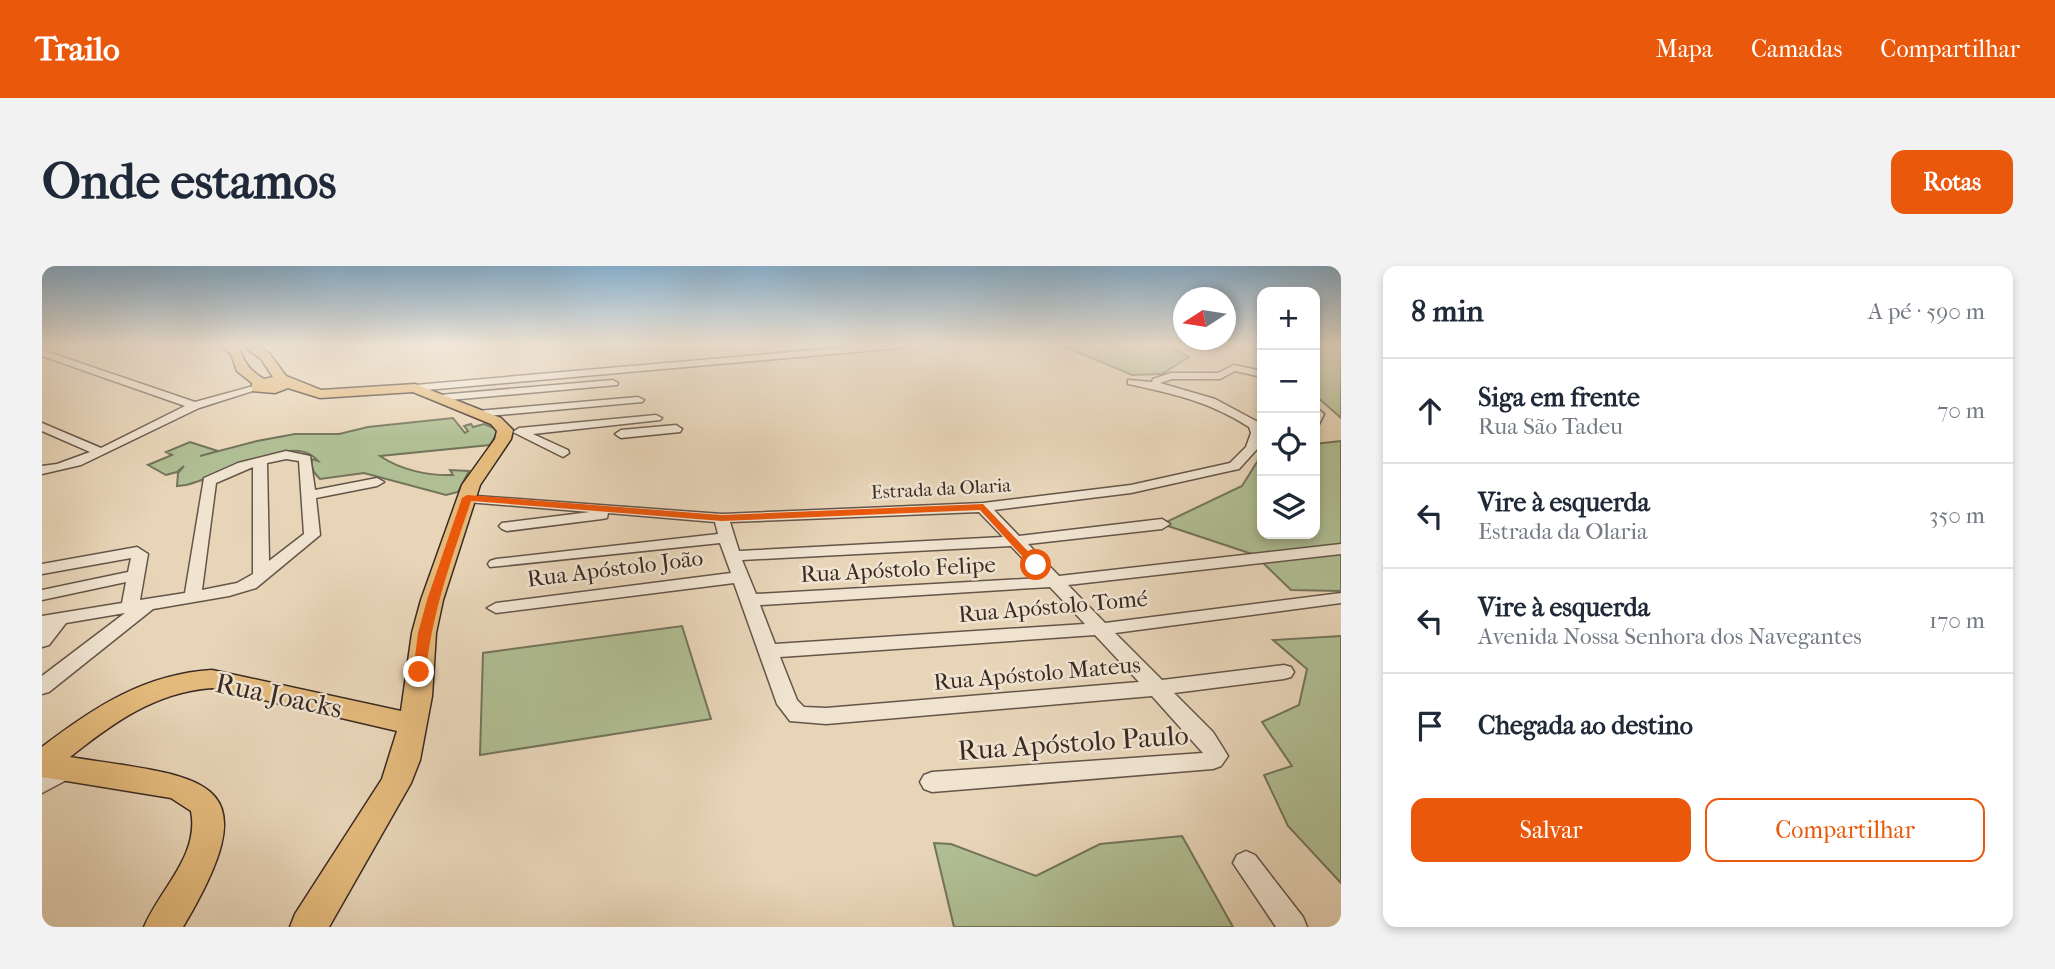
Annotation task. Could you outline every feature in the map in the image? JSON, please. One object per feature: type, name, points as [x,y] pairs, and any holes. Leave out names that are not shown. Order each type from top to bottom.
[{"type":"main road","points":[[249,376],[258,386],[286,385],[320,394],[415,388],[477,414],[513,433],[482,467],[467,498],[424,633],[412,724],[405,760],[396,783],[308,927]]},
{"type":"main road","points":[[279,376],[286,385]]},
{"type":"main road","name":"Rua Joacks","points":[[49,770],[118,709],[159,688],[194,678],[212,679],[412,724]]},
{"type":"main road","points":[[49,770],[176,786],[193,794],[206,807],[210,827],[204,851],[162,927]]},
{"type":"street","points":[[108,376],[195,406]]},
{"type":"street","points":[[415,388],[547,376]]},
{"type":"street","points":[[556,376],[574,426]]},
{"type":"street","points":[[1132,382],[1220,376]]},
{"type":"street","points":[[1167,381],[1245,419],[1257,420]]},
{"type":"street","points":[[1167,381],[1222,396],[1257,417]]},
{"type":"street","points":[[439,398],[613,383]]},
{"type":"street","points":[[42,486],[47,470],[100,452],[195,406],[258,386]]},
{"type":"street","points":[[477,414],[638,400]]},
{"type":"street","points":[[513,433],[650,418],[652,431]]},
{"type":"street","name":"Estrada da Olaria","points":[[467,498],[722,518],[983,507],[1131,489],[1234,466],[1252,448],[1257,433],[1254,425],[1245,419]]},
{"type":"street","points":[[42,427],[100,452]]},
{"type":"street","points":[[621,434],[676,429]]},
{"type":"street","points":[[513,433],[563,453]]},
{"type":"street","points":[[42,641],[50,620],[139,606],[193,596],[241,587],[261,576],[312,536],[303,455],[285,454],[260,461],[214,478],[207,485],[193,596]]},
{"type":"street","points":[[260,461],[261,576]]},
{"type":"street","points":[[309,495],[377,482]]},
{"type":"street","points":[[983,507],[1158,688]]},
{"type":"street","points":[[507,526],[640,511]]},
{"type":"street","points":[[722,518],[726,538],[768,651]]},
{"type":"street","points":[[733,556],[1013,541],[1162,524]]},
{"type":"street","points":[[496,564],[726,538]]},
{"type":"street","name":"Rua Apóstolo Felipe","points":[[749,600],[1054,582],[1341,549]]},
{"type":"street","points":[[42,569],[133,552],[140,554],[137,575],[139,606]]},
{"type":"street","points":[[42,595],[137,575]]},
{"type":"street","name":"Rua Apóstolo João","points":[[496,608],[741,578]]},
{"type":"street","name":"Rua Apóstolo Tomé","points":[[768,651],[1101,629],[1341,598]]},
{"type":"street","points":[[42,687],[139,606]]},
{"type":"street","name":"Rua Apóstolo Mateus","points":[[768,651],[793,713],[802,716],[1158,688],[1284,672]]},
{"type":"street","name":"Rua Apóstolo Paulo","points":[[932,782],[1213,760],[1217,756],[1211,744],[1158,688]]},
{"type":"street","points":[[1246,863],[1293,927]]},
{"type":"green space","points":[[1320,376],[1341,376],[1341,418],[1320,399]]},
{"type":"green space","points":[[453,418],[465,433],[468,431],[464,426],[471,424],[473,427],[484,424],[499,430],[490,445],[380,456],[397,465],[424,473],[453,475],[450,470],[469,471],[458,492],[446,495],[364,473],[320,479],[312,465],[312,459],[318,461],[310,454],[299,451],[274,454],[199,481],[177,486],[178,473],[184,466],[177,472],[166,475],[148,465],[172,455],[166,452],[190,442],[218,451],[200,456],[295,434],[339,434],[368,427]]},
{"type":"green space","points":[[1341,441],[1341,591],[1291,590],[1255,555],[1162,524],[1242,486],[1257,462],[1257,539],[1320,539],[1320,443]]},
{"type":"green space","points":[[682,626],[711,719],[480,755],[483,653]]},
{"type":"green space","points":[[1341,636],[1341,883],[1288,826],[1264,775],[1292,766],[1262,722],[1299,705],[1307,669],[1273,640]]},
{"type":"green space","points":[[1182,836],[1233,927],[954,927],[934,843],[951,844],[1036,876],[1100,844]]},
{"type":"route","points":[[419,672],[432,600],[467,498],[722,518],[983,507],[1036,565]]}]
